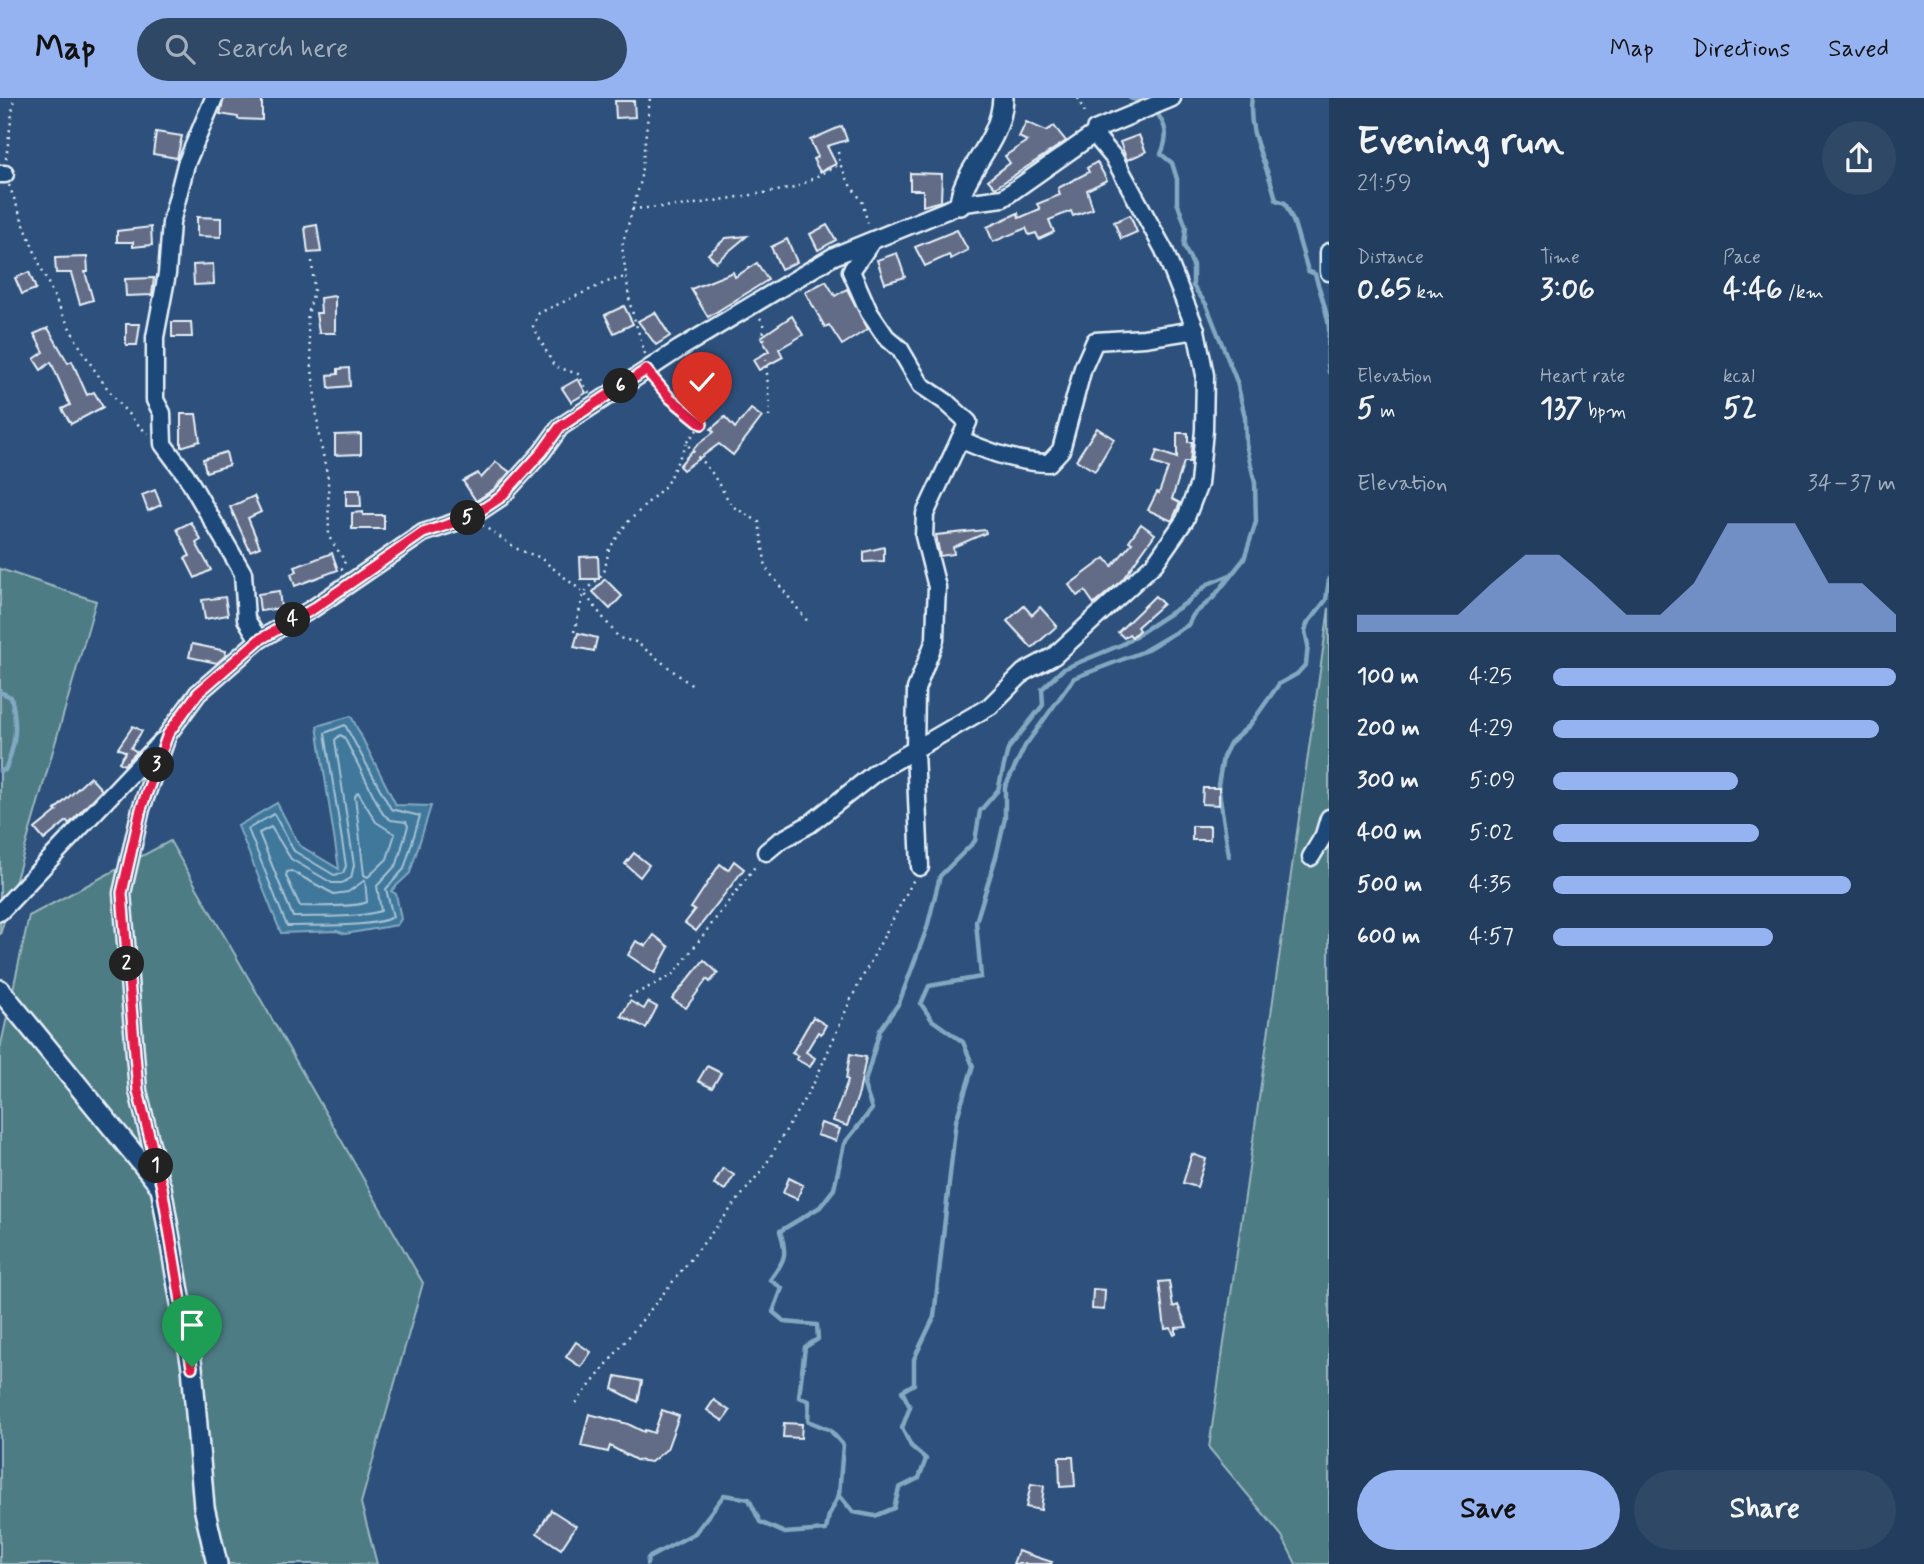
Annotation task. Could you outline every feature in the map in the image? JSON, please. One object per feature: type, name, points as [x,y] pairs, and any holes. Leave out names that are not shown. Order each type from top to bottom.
[{"type":"street","points":[[214,98],[186,164],[171,223],[167,274],[155,337],[155,400],[162,413],[163,444],[186,475],[243,573],[246,619],[259,640]]},
{"type":"street","points":[[960,205],[960,191],[999,126],[1003,98]]},
{"type":"street","points":[[0,912],[168,734],[198,693],[259,640],[333,595],[423,533],[471,517],[501,497],[542,452],[560,427],[646,370],[834,256],[960,205],[1003,198],[1110,121],[1172,98]]},
{"type":"street","points":[[766,852],[810,824],[876,772],[990,706],[1024,673],[1054,656],[1155,563],[1185,520],[1199,484],[1204,430],[1205,374],[1196,330],[1164,250],[1114,158],[1094,134]]},
{"type":"street","points":[[873,240],[851,271],[869,312],[886,337],[900,349],[921,384],[968,422],[925,514],[924,536],[937,587],[934,640],[916,689],[915,751],[920,867]]},
{"type":"street","points":[[1329,253],[1329,272]]},
{"type":"street","points":[[960,439],[982,449],[1030,463],[1049,463],[1061,450],[1083,368],[1095,341],[1144,338],[1196,330]]},
{"type":"street","points":[[168,734],[141,809],[122,893],[138,1091],[162,1187],[192,1367],[204,1507],[217,1564]]},
{"type":"street","points":[[1311,858],[1324,835],[1329,818]]},
{"type":"street","points":[[0,990],[162,1187]]},
{"type":"path","points":[[13,98],[2,174],[37,260],[91,363],[131,418],[163,444]]},
{"type":"path","points":[[574,632],[584,593],[604,573],[609,549],[627,523],[666,485],[686,443],[702,424],[670,398],[646,370],[646,359],[630,304],[622,246],[640,184],[650,98]]},
{"type":"path","points":[[1078,98],[1094,134]]},
{"type":"path","points":[[838,152],[840,164],[862,201],[873,240]]},
{"type":"path","points":[[632,209],[689,205],[794,188],[840,164]]},
{"type":"path","points":[[312,261],[314,290],[307,319],[319,436],[328,478],[329,537],[345,561],[333,595]]},
{"type":"path","points":[[596,405],[578,374],[554,366],[533,326],[539,313],[607,282],[626,277]]},
{"type":"path","points":[[753,306],[763,322],[770,412],[768,420]]},
{"type":"path","points":[[686,443],[712,473],[732,506],[759,522],[766,568],[808,622]]},
{"type":"path","points":[[471,517],[519,550],[539,557],[584,593],[619,638],[636,642],[695,688]]},
{"type":"path","points":[[629,997],[673,975],[766,852]]},
{"type":"path","points":[[576,1403],[765,1166],[815,1081],[851,999],[920,867]]},
{"type":"green space","points":[[0,569],[96,601],[0,935]]},
{"type":"green space","points":[[1329,608],[1329,1564],[1296,1564],[1282,1536],[1209,1448]]},
{"type":"green space","points":[[170,841],[423,1283],[361,1503],[377,1564],[0,1564],[0,1049],[29,916]]},
{"type":"water","points":[[351,716],[396,805],[431,806],[410,873],[391,891],[396,894],[401,919],[397,925],[345,934],[337,931],[281,933],[238,826],[277,803],[299,845],[339,869],[317,726]]},
{"type":"building","points":[[224,98],[262,99],[262,120],[238,119],[220,114]]},
{"type":"building","points":[[615,101],[634,101],[635,117],[616,118]]},
{"type":"building","points":[[1026,122],[1046,131],[1054,126],[1066,141],[995,188],[988,180],[1010,163],[1005,156],[1027,141],[1019,137]]},
{"type":"building","points":[[842,126],[847,140],[827,146],[836,164],[820,172],[813,159],[818,157],[810,140]]},
{"type":"building","points":[[156,132],[182,136],[177,158],[153,154]]},
{"type":"building","points":[[1139,135],[1146,152],[1127,160],[1120,142]]},
{"type":"building","points":[[1097,162],[1107,180],[1087,190],[1093,209],[1073,216],[1071,211],[1049,220],[1054,232],[1039,239],[1036,233],[1029,235],[1026,228],[993,242],[987,227],[1018,213],[1019,218],[1040,209],[1037,204],[1060,195],[1058,188],[1089,172],[1087,168]]},
{"type":"building","points":[[910,173],[942,174],[941,201],[923,206],[923,190],[910,190]]},
{"type":"building","points":[[1130,215],[1137,232],[1121,239],[1114,222]]},
{"type":"building","points":[[197,217],[221,218],[221,237],[197,236]]},
{"type":"building","points":[[317,225],[321,252],[308,253],[305,227]]},
{"type":"building","points":[[827,225],[836,240],[818,250],[810,234]]},
{"type":"building","points":[[151,227],[152,245],[133,247],[133,242],[117,242],[117,231]]},
{"type":"building","points":[[957,230],[968,250],[951,259],[949,255],[925,266],[915,247]]},
{"type":"building","points":[[747,236],[716,262],[708,254],[726,238]]},
{"type":"building","points":[[787,239],[797,262],[781,269],[771,247]]},
{"type":"building","points":[[897,253],[905,277],[885,283],[877,260]]},
{"type":"building","points":[[87,257],[88,272],[85,272],[93,300],[80,304],[71,273],[56,273],[55,258]]},
{"type":"building","points":[[757,263],[768,280],[708,317],[691,289],[733,272],[735,277]]},
{"type":"building","points":[[213,264],[214,284],[194,285],[193,265]]},
{"type":"building","points":[[29,272],[36,289],[22,294],[15,278]]},
{"type":"building","points":[[154,278],[152,295],[126,296],[125,279]]},
{"type":"building","points":[[826,281],[835,296],[847,289],[868,329],[842,345],[829,325],[825,327],[805,292]]},
{"type":"building","points":[[335,296],[335,333],[319,333],[316,313],[321,313],[320,298]]},
{"type":"building","points":[[624,306],[633,324],[614,333],[605,315]]},
{"type":"building","points":[[655,312],[670,336],[656,345],[638,321]]},
{"type":"building","points":[[792,316],[803,335],[779,349],[783,357],[759,370],[753,360],[769,351],[761,337]]},
{"type":"building","points":[[172,322],[191,322],[192,337],[172,337]]},
{"type":"building","points":[[126,324],[140,324],[137,345],[126,345]]},
{"type":"building","points":[[48,328],[68,363],[72,361],[87,395],[94,392],[103,407],[71,424],[62,409],[70,405],[51,362],[41,370],[34,359],[44,352],[34,334]]},
{"type":"building","points":[[349,368],[350,386],[329,388],[328,375],[338,374],[338,369]]},
{"type":"building","points":[[578,379],[586,393],[571,402],[562,388]]},
{"type":"building","points":[[751,409],[762,417],[733,455],[719,444],[683,470],[679,466],[697,445],[714,432],[711,429],[725,417],[735,428]]},
{"type":"building","points":[[181,414],[196,414],[200,441],[181,447]]},
{"type":"building","points":[[1097,428],[1114,439],[1095,471],[1076,460]]},
{"type":"building","points":[[1177,433],[1188,433],[1188,442],[1192,442],[1190,462],[1184,462],[1172,499],[1180,503],[1172,521],[1148,510],[1157,492],[1159,493],[1168,468],[1153,463],[1157,451],[1177,458]]},
{"type":"building","points":[[361,434],[361,454],[335,455],[335,435]]},
{"type":"building","points":[[226,452],[229,465],[206,472],[203,459]]},
{"type":"building","points":[[496,462],[510,472],[494,489],[476,501],[463,481],[478,473],[481,478]]},
{"type":"building","points":[[155,490],[161,505],[148,511],[142,495]]},
{"type":"building","points":[[346,490],[360,490],[361,506],[346,506]]},
{"type":"building","points":[[254,496],[261,512],[248,518],[260,547],[250,551],[230,507]]},
{"type":"building","points":[[363,512],[363,515],[384,515],[384,529],[352,529],[352,513]]},
{"type":"building","points":[[191,522],[201,540],[196,543],[211,570],[195,578],[185,558],[190,556],[177,529]]},
{"type":"building","points":[[1141,524],[1155,534],[1122,580],[1094,604],[1085,591],[1077,596],[1069,585],[1105,558],[1112,566],[1132,543],[1129,541]]},
{"type":"building","points":[[985,530],[986,533],[953,547],[954,554],[940,556],[936,535]]},
{"type":"building","points":[[884,547],[884,561],[864,562],[864,552]]},
{"type":"building","points":[[332,553],[338,570],[295,586],[291,574],[297,571],[295,567]]},
{"type":"building","points":[[598,556],[599,579],[581,579],[580,557]]},
{"type":"building","points":[[605,579],[622,596],[610,609],[593,592]]},
{"type":"building","points":[[279,591],[281,608],[260,611],[258,594]]},
{"type":"building","points":[[1155,596],[1163,604],[1137,627],[1139,630],[1132,637],[1129,634],[1124,638],[1118,632]]},
{"type":"building","points":[[225,597],[228,615],[205,619],[202,600]]},
{"type":"building","points":[[1024,606],[1032,615],[1040,607],[1057,626],[1032,648],[1007,621]]},
{"type":"building","points":[[578,633],[597,638],[594,651],[574,647]]},
{"type":"building","points":[[192,644],[226,651],[225,656],[217,663],[189,657]]},
{"type":"building","points":[[133,726],[142,731],[131,748],[137,752],[124,765],[119,762],[126,752],[118,748]]},
{"type":"building","points":[[90,777],[102,790],[69,824],[67,821],[44,840],[35,829]]},
{"type":"building","points":[[1203,788],[1219,788],[1219,805],[1202,804]]},
{"type":"building","points":[[1192,826],[1210,826],[1210,840],[1192,840]]},
{"type":"building","points":[[634,853],[649,865],[640,877],[625,864]]},
{"type":"building","points":[[734,861],[744,869],[696,931],[685,923],[695,910],[691,908],[720,864],[728,870]]},
{"type":"building","points":[[654,935],[669,947],[655,973],[628,955],[636,941],[646,946]]},
{"type":"building","points":[[704,960],[718,973],[710,982],[707,979],[686,1008],[672,999]]},
{"type":"building","points":[[630,1001],[644,1009],[648,1002],[657,1007],[646,1028],[621,1016]]},
{"type":"building","points":[[813,1017],[826,1025],[821,1034],[818,1032],[806,1052],[815,1058],[810,1067],[796,1059],[798,1056],[792,1053]]},
{"type":"building","points":[[850,1054],[866,1057],[859,1093],[847,1126],[833,1121],[848,1080]]},
{"type":"building","points":[[707,1066],[721,1073],[712,1088],[698,1081]]},
{"type":"building","points":[[821,1123],[840,1129],[836,1141],[817,1135]]},
{"type":"building","points":[[1192,1154],[1206,1159],[1197,1187],[1183,1183]]},
{"type":"building","points":[[723,1168],[734,1175],[725,1190],[714,1184]]},
{"type":"building","points":[[789,1178],[803,1185],[797,1199],[783,1193]]},
{"type":"building","points":[[1169,1281],[1173,1307],[1178,1305],[1187,1327],[1176,1328],[1174,1335],[1171,1328],[1165,1329],[1159,1282]]},
{"type":"building","points":[[1093,1289],[1105,1290],[1104,1310],[1092,1309]]},
{"type":"building","points":[[576,1342],[591,1352],[581,1367],[566,1357]]},
{"type":"building","points":[[616,1376],[642,1381],[638,1402],[613,1389]]},
{"type":"building","points":[[714,1400],[730,1411],[723,1421],[707,1410]]},
{"type":"building","points":[[662,1410],[679,1416],[667,1449],[651,1462],[636,1460],[610,1446],[608,1452],[581,1446],[589,1414],[654,1433]]},
{"type":"building","points":[[784,1423],[802,1424],[801,1438],[783,1437]]},
{"type":"building","points":[[1059,1457],[1073,1457],[1075,1486],[1060,1487]]},
{"type":"building","points":[[1031,1484],[1044,1486],[1041,1510],[1026,1507]]},
{"type":"building","points":[[551,1510],[576,1526],[561,1549],[537,1533]]},
{"type":"building","points":[[1018,1551],[1052,1562],[1013,1564]]},
{"type":"waterway","points":[[1130,98],[1145,103]]},
{"type":"waterway","points":[[1252,98],[1255,138],[1276,200],[1285,203],[1294,223],[1308,271],[1315,274],[1327,314],[1329,372]]},
{"type":"waterway","points":[[647,1564],[648,1558],[695,1533],[724,1495],[749,1499],[760,1522],[785,1533],[826,1530],[829,1515],[839,1495],[853,1512],[875,1516],[894,1508],[899,1488],[919,1478],[926,1459],[911,1446],[902,1428],[910,1407],[902,1391],[914,1384],[914,1359],[934,1317],[956,1121],[973,1066],[963,1042],[932,1020],[921,1004],[929,986],[981,977],[976,922],[1005,818],[1005,787],[1025,746],[1074,678],[1142,652],[1188,625],[1193,615],[1213,598],[1244,559],[1256,522],[1255,483],[1246,444],[1245,417],[1237,382],[1206,304],[1193,286],[1193,265],[1184,246],[1186,227],[1177,202],[1177,179],[1172,163],[1161,154],[1166,131],[1155,110]]},
{"type":"waterway","points":[[839,1495],[843,1445],[830,1430],[808,1421],[809,1401],[799,1397],[805,1347],[818,1339],[817,1325],[785,1322],[773,1312],[782,1288],[770,1280],[784,1257],[780,1231],[820,1207],[834,1189],[844,1144],[872,1109],[864,1085],[880,1030],[899,1003],[927,928],[940,876],[975,841],[980,811],[998,790],[1008,749],[1043,705],[1042,689],[1063,669],[1123,644],[1186,603],[1208,584],[1230,575]]},
{"type":"waterway","points":[[1229,856],[1218,785],[1223,757],[1230,743],[1250,725],[1279,684],[1297,674],[1306,664],[1308,645],[1305,631],[1307,624],[1326,600],[1329,579]]},
{"type":"waterway","points":[[0,692],[11,697],[15,717],[14,743],[5,770],[0,771]]},
{"type":"route","points":[[192,1367],[162,1187],[138,1091],[122,893],[141,809],[168,734],[198,693],[259,640],[313,609],[423,533],[471,517],[501,497],[542,452],[560,427],[646,370],[670,398],[702,424]]}]
